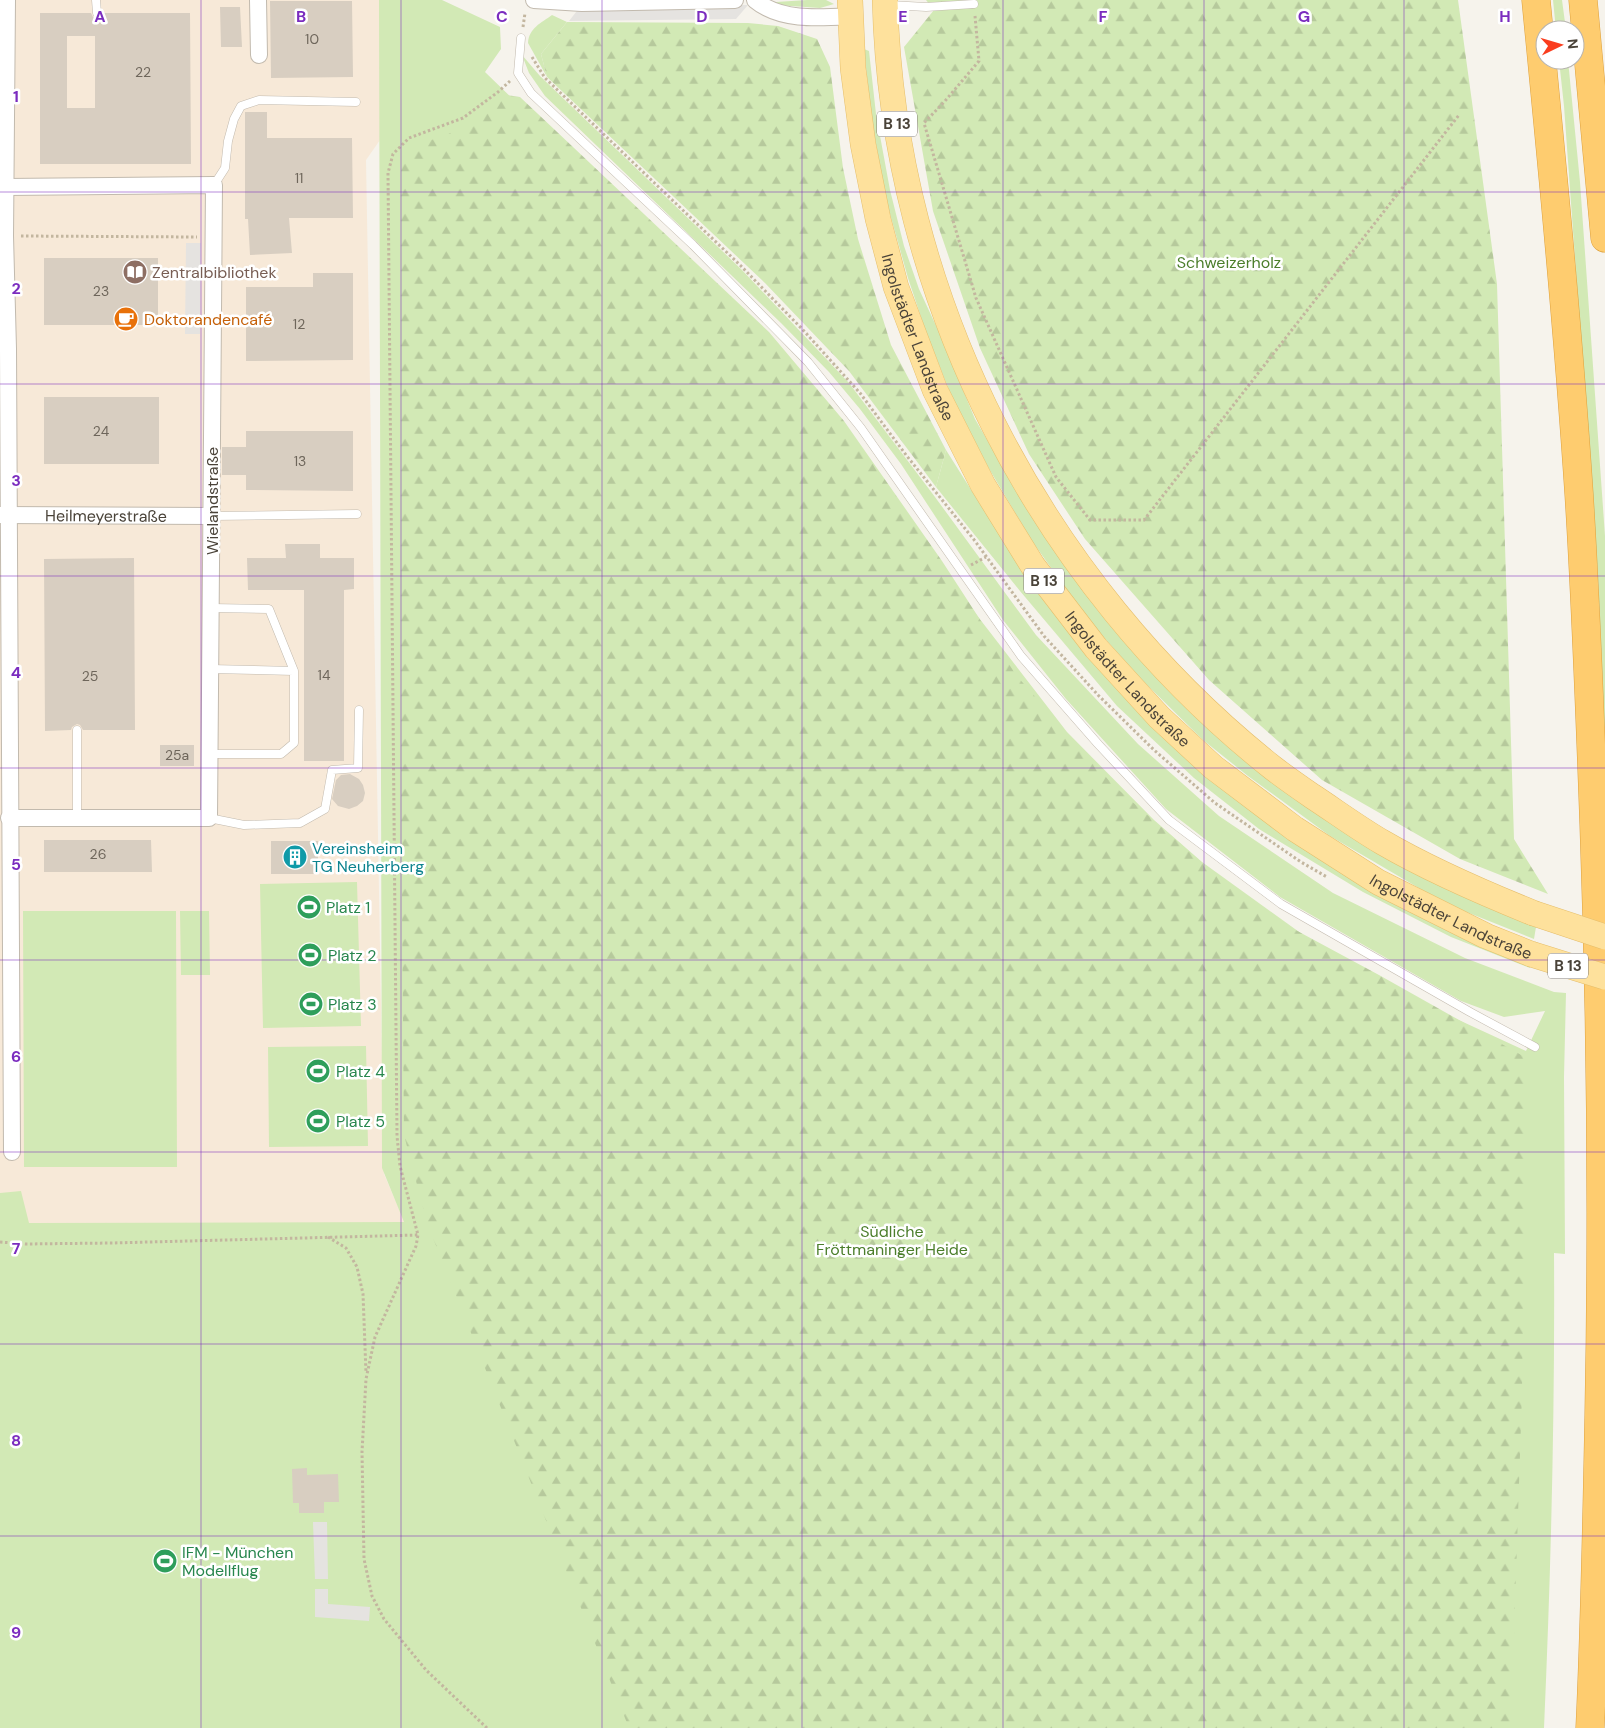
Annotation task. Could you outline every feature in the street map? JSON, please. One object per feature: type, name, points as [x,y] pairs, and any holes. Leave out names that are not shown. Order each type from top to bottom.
[{"type":"highway","points":[[1536,0],[1557,213],[1579,495],[1591,729],[1602,1158],[1595,1638],[1590,1728]]},
{"type":"highway","points":[[1582,0],[1605,238]]},
{"type":"main road","name":"Ingolstädter Landstraße","points":[[867,4],[890,78],[902,162],[922,240],[944,311],[976,391],[1020,476],[1044,516],[1112,609],[1153,656],[1208,713],[1274,769],[1379,840],[1476,890],[1533,913],[1605,937]]},
{"type":"main road","name":"Ingolstädter Landstraße","points":[[867,4],[853,68],[863,144],[878,220],[896,287],[935,390],[983,485],[1033,566],[1096,648],[1159,717],[1213,766],[1295,829],[1378,882],[1486,936],[1531,954],[1605,977]]},
{"type":"street","points":[[7,0],[4,515],[9,818],[5,888],[12,1152]]},
{"type":"street","points":[[258,0],[259,56]]},
{"type":"street","points":[[530,5],[735,0]]},
{"type":"street","points":[[755,0],[777,13],[821,18],[867,4]]},
{"type":"street","points":[[6,187],[214,184]]},
{"type":"street","name":"Wielandstraße","points":[[209,818],[214,184]]},
{"type":"street","name":"Heilmeyerstraße","points":[[4,515],[212,516]]},
{"type":"street","points":[[9,818],[209,818]]},
{"type":"lane","points":[[96,0],[96,13]]},
{"type":"lane","points":[[867,4],[926,7],[974,4]]},
{"type":"lane","points":[[521,38],[518,73],[531,93],[693,245],[808,362],[861,428],[1021,656],[1098,744],[1169,820],[1281,904],[1535,1048]]},
{"type":"lane","points":[[214,184],[225,168],[234,119],[241,106],[259,100],[356,102]]},
{"type":"lane","points":[[212,516],[357,514]]},
{"type":"lane","points":[[210,754],[281,754],[294,743],[294,671],[269,609],[211,608]]},
{"type":"lane","points":[[210,669],[294,671]]},
{"type":"lane","points":[[209,818],[244,825],[300,823],[324,809],[332,770],[358,768],[359,710]]},
{"type":"lane","points":[[77,730],[77,817]]},
{"type":"path","points":[[974,4],[979,61],[924,123],[976,298],[1056,477],[1090,520],[1144,520],[1459,115]]},
{"type":"path","points":[[521,38],[530,5]]},
{"type":"path","points":[[366,1378],[375,1337],[416,1246],[418,1235],[400,1166],[397,1136],[388,173],[394,154],[409,138],[463,118],[498,92]]},
{"type":"path","points":[[6,236],[214,237]]},
{"type":"path","points":[[0,1242],[25,1244],[111,1243],[418,1235]]},
{"type":"path","points":[[328,1237],[346,1248],[357,1267],[363,1294],[363,1338],[366,1378],[362,1452],[363,1542],[364,1559],[372,1596],[384,1619],[398,1638],[426,1670],[487,1728]]},
{"type":"shaded area","points":[[0,0],[406,0],[450,40],[366,160],[384,1174],[405,1223],[0,1228]]},
{"type":"shaded area","points":[[748,5],[736,19],[569,21],[580,7]]},
{"type":"shaded area","points":[[186,243],[201,243],[200,334],[185,334]]},
{"type":"shaded area","points":[[313,1522],[327,1522],[328,1579],[315,1579]]},
{"type":"shaded area","points":[[315,1589],[328,1589],[328,1604],[370,1607],[369,1621],[315,1617]]},
{"type":"green space","name":"Südliche Fröttmaninger Heide","points":[[379,0],[442,0],[500,27],[501,49],[485,72],[743,321],[928,552],[1067,732],[1154,820],[1202,862],[1320,947],[1398,992],[1526,1051],[1545,1011],[1504,1017],[1461,1001],[1280,897],[1166,809],[1066,699],[1003,620],[901,464],[860,409],[829,372],[781,323],[545,96],[529,73],[522,55],[540,76],[742,270],[849,383],[1036,635],[1138,744],[1219,816],[1333,893],[1465,958],[1554,992],[1566,993],[1564,1077],[1565,1254],[1554,1253],[1552,1490],[1544,1728],[0,1728],[0,1193],[21,1191],[29,1223],[404,1222],[382,1168]]},
{"type":"green space","points":[[826,0],[834,4],[820,8],[776,5],[776,2]]},
{"type":"green space","name":"Schweizerholz","points":[[926,0],[1458,0],[1497,284],[1514,839],[1548,894],[1460,859],[1322,780],[1209,680],[1085,539],[1029,454],[980,348],[933,211],[904,47],[934,10]]},
{"type":"green space","points":[[1553,0],[1562,0],[1565,20],[1555,20]]},
{"type":"green space","points":[[552,15],[567,22],[541,54],[547,77],[528,43],[533,30]]},
{"type":"green space","points":[[567,22],[748,23],[778,26],[817,39],[830,67],[843,168],[858,239],[891,345],[946,450],[936,487],[849,371],[765,283],[547,77],[541,54]]},
{"type":"green space","points":[[864,49],[869,51],[876,114],[890,190],[904,246],[919,289],[975,419],[1029,513],[1099,612],[1174,694],[1233,751],[1359,841],[1536,927],[1534,939],[1464,911],[1424,891],[1330,836],[1248,776],[1203,740],[1138,676],[1086,617],[1032,541],[988,467],[951,395],[926,332],[908,278],[887,203],[872,123]]},
{"type":"green space","points":[[1560,70],[1569,70],[1580,182],[1605,536],[1605,744],[1598,577]]},
{"type":"green space","name":"Südliche Fröttmaninger Heide","points":[[507,95],[520,97],[769,332],[844,421],[942,561],[1016,675],[1113,785],[1253,907],[1523,1056],[1527,1079],[1522,1393],[1511,1728],[629,1728],[427,1223],[404,1135],[396,213],[402,160],[413,145],[445,136],[476,118]]},
{"type":"green space","points":[[946,450],[1028,580],[1087,657],[1203,773],[1530,965],[1530,968],[1451,937],[1363,892],[1259,829],[1194,778],[1117,706],[1020,591],[936,487]]},
{"type":"green space","points":[[357,882],[361,1026],[263,1028],[260,884]]},
{"type":"green space","points":[[23,911],[176,911],[177,1167],[24,1167]]},
{"type":"green space","points":[[180,911],[209,911],[210,975],[181,975]]},
{"type":"green space","points":[[366,1046],[368,1146],[269,1147],[268,1047]]},
{"type":"building","points":[[270,1],[352,1],[353,77],[271,78]]},
{"type":"building","points":[[220,7],[240,7],[242,47],[221,47]]},
{"type":"building","points":[[40,13],[91,13],[97,19],[103,13],[190,13],[191,164],[40,164]],"holes":[[[67,36],[95,36],[95,108],[67,108]]]},
{"type":"building","points":[[245,112],[267,112],[267,138],[352,138],[353,218],[289,218],[292,253],[250,255],[248,219],[245,219]]},
{"type":"building","points":[[44,258],[158,258],[158,325],[44,325]]},
{"type":"building","points":[[313,273],[353,273],[353,360],[246,361],[246,287],[313,287]]},
{"type":"building","points":[[44,397],[159,397],[159,464],[44,464]]},
{"type":"building","points":[[246,431],[353,431],[353,491],[246,490],[246,475],[222,475],[222,447],[246,447]]},
{"type":"building","points":[[285,544],[320,544],[320,558],[354,558],[354,589],[344,590],[344,761],[304,761],[304,590],[248,590],[247,558],[286,558]]},
{"type":"building","points":[[134,558],[135,730],[83,730],[77,724],[71,730],[45,731],[44,559]]},
{"type":"building","points":[[160,745],[194,745],[194,766],[160,766]]},
{"type":"building","points":[[350,774],[359,779],[365,793],[363,801],[349,809],[338,806],[332,799],[336,780],[341,775]]},
{"type":"building","points":[[44,840],[151,840],[152,872],[44,872]]},
{"type":"building","name":"Vereinsheim TG Neuherberg","points":[[271,841],[318,841],[318,874],[271,874]]},
{"type":"building","points":[[307,1468],[307,1475],[338,1474],[339,1502],[324,1502],[324,1513],[299,1513],[299,1503],[293,1503],[292,1469]]},
{"type":"place","name":"Zentralbibliothek","points":[[135,272]]},
{"type":"place","name":"Doktorandencafé","points":[[126,319]]},
{"type":"place","name":"Vereinsheim TG Neuherberg","points":[[295,857]]},
{"type":"place","name":"Platz 1","points":[[309,907]]},
{"type":"place","name":"Platz 2","points":[[310,955]]},
{"type":"place","name":"Platz 3","points":[[311,1004]]},
{"type":"place","name":"Platz 4","points":[[318,1071]]},
{"type":"place","name":"Platz 5","points":[[318,1121]]},
{"type":"place","name":"IFM - München Modellflug","points":[[165,1561]]}]
